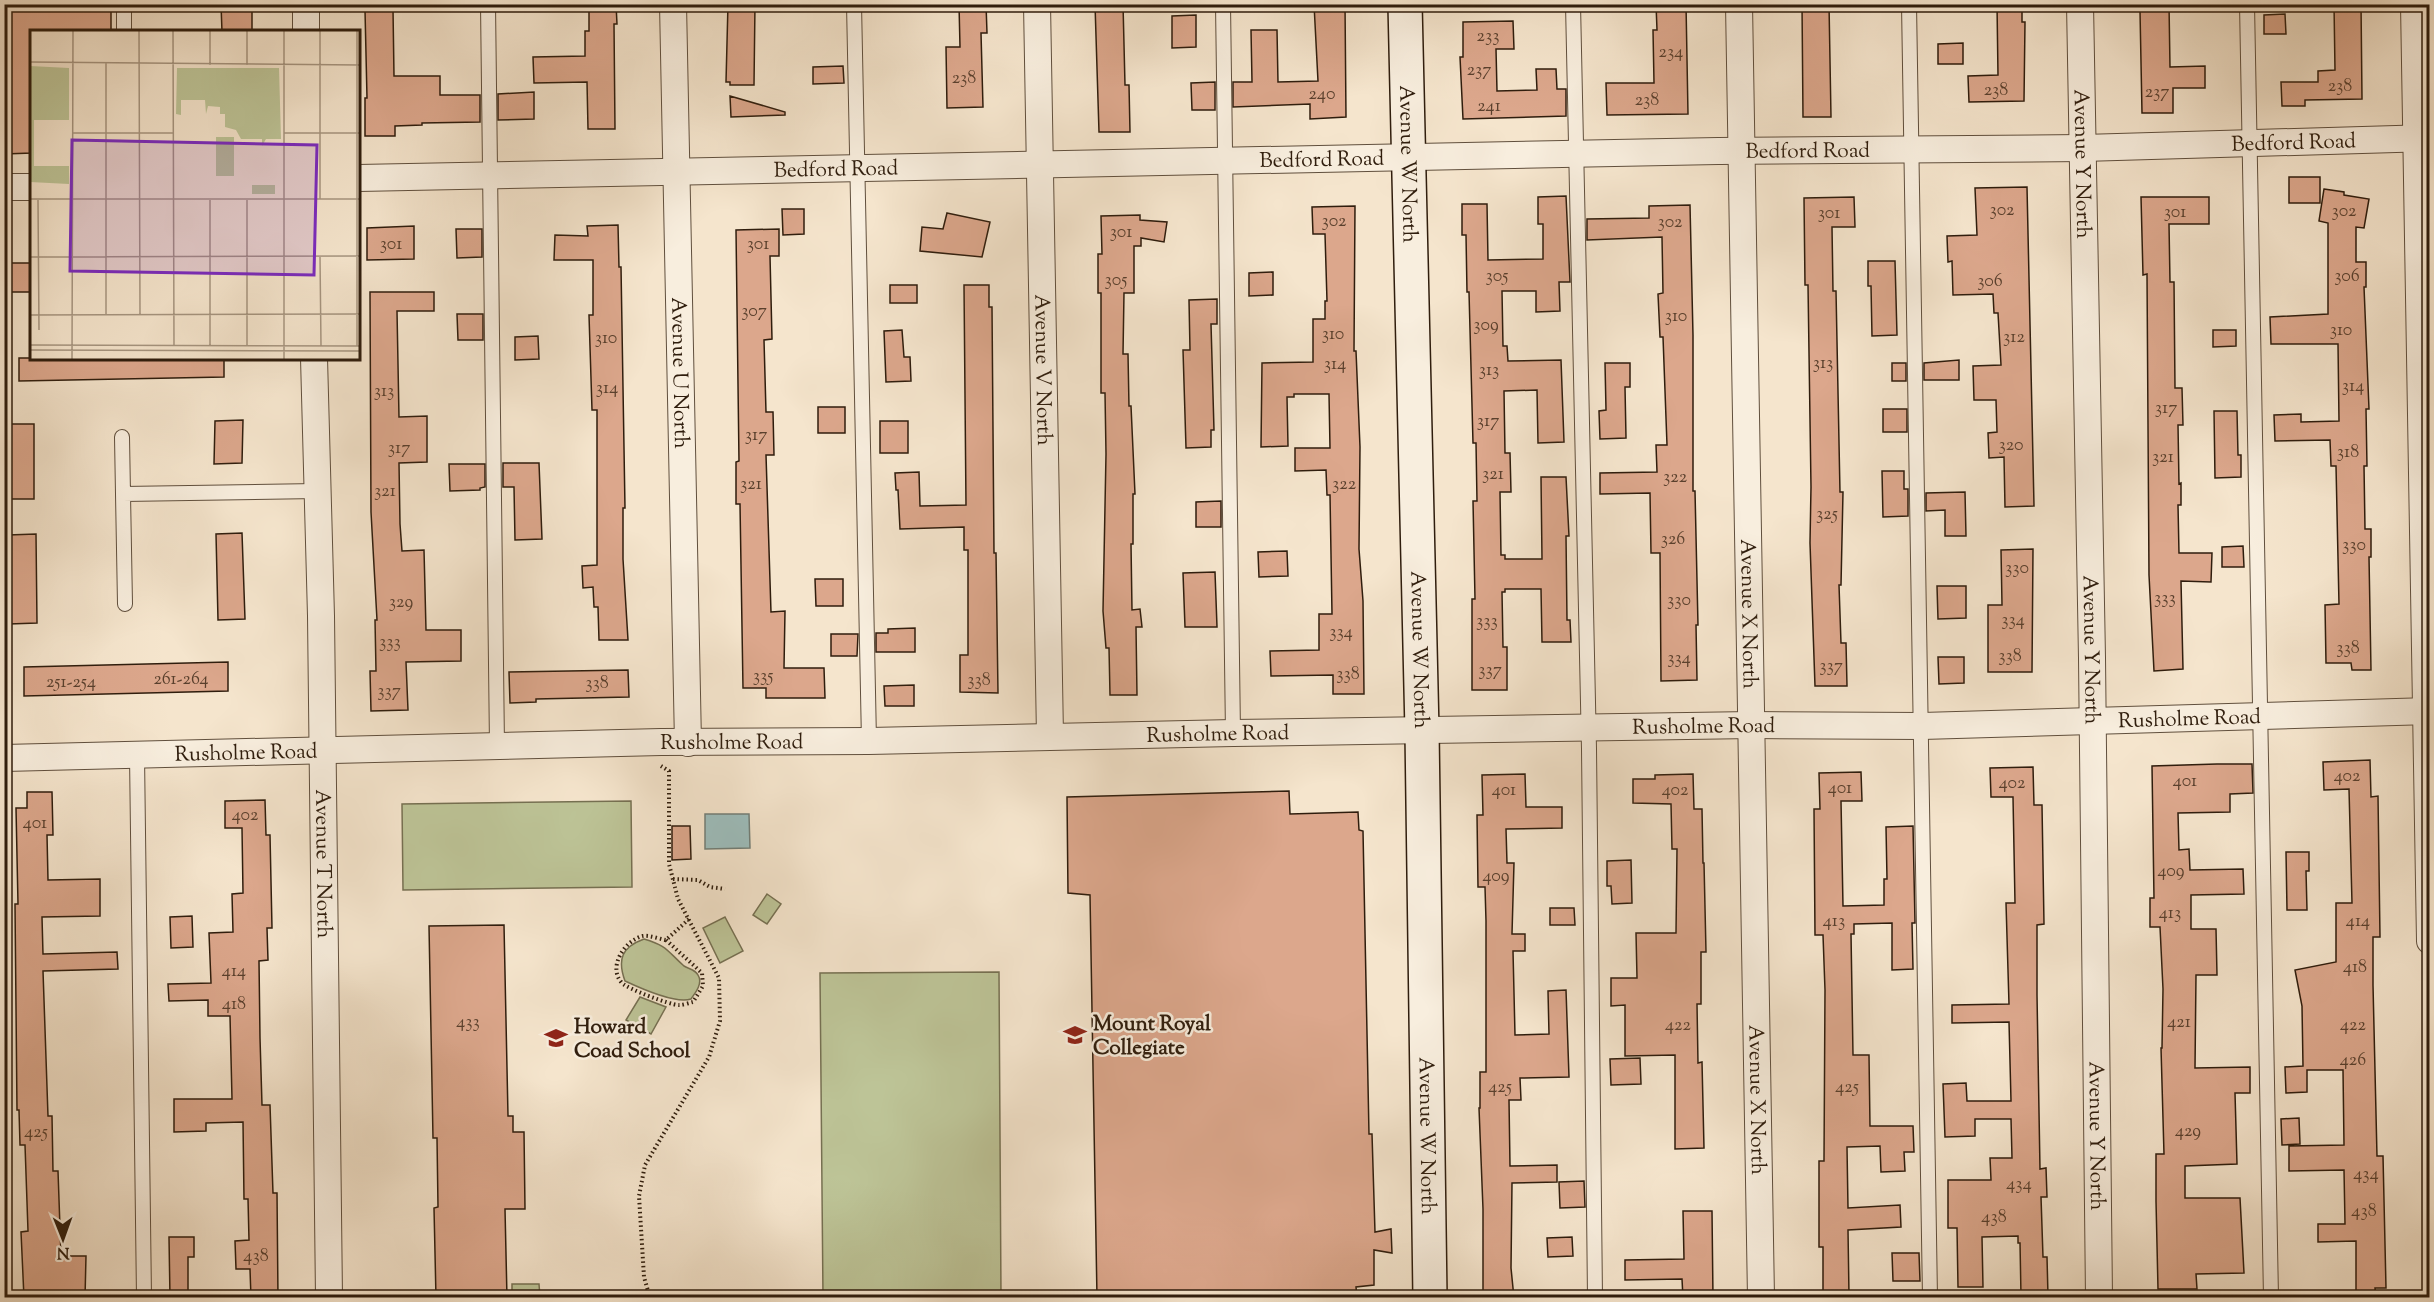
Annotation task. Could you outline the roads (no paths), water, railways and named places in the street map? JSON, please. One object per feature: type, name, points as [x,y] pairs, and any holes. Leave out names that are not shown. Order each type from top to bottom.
[{"type":"street","points":[[306,4],[306,30]]},
{"type":"street","name":"Avenue U North","points":[[673,4],[688,742]]},
{"type":"street","name":"Avenue V North","points":[[1037,4],[1050,736]]},
{"type":"street","name":"Avenue W North","points":[[1405,4],[1422,731],[1430,1298]]},
{"type":"street","name":"Avenue X North","points":[[1739,4],[1761,1298]]},
{"type":"street","name":"Avenue Y North","points":[[2080,4],[2093,722],[2099,1298]]},
{"type":"street","points":[[2414,4],[2423,138],[2430,941]]},
{"type":"street","name":"Bedford Road","points":[[360,178],[1742,150],[2083,148],[2423,138]]},
{"type":"street","points":[[4,187],[30,187]]},
{"type":"street","name":"Avenue T North","points":[[314,360],[329,1298]]},
{"type":"street","name":"Rusholme Road","points":[[4,758],[661,742],[869,741],[1752,725],[1922,726],[2428,711]]},
{"type":"lane","points":[[124,4],[124,30]]},
{"type":"lane","points":[[488,4],[497,746]]},
{"type":"lane","points":[[854,4],[869,741]]},
{"type":"lane","points":[[1222,4],[1233,733]]},
{"type":"lane","points":[[1574,4],[1588,728],[1595,1298]]},
{"type":"lane","points":[[1909,4],[1930,1298]]},
{"type":"lane","points":[[2247,4],[2271,1298]]},
{"type":"lane","points":[[122,437],[125,603]]},
{"type":"lane","points":[[123,494],[317,491]]},
{"type":"lane","points":[[137,755],[144,1298]]},
{"type":"water","points":[[705,814],[749,814],[750,848],[705,849]]},
{"type":"place","name":"Mount Royal Collegiate","points":[[1075,1035]]},
{"type":"place","name":"Howard Coad School","points":[[556,1038]]}]
